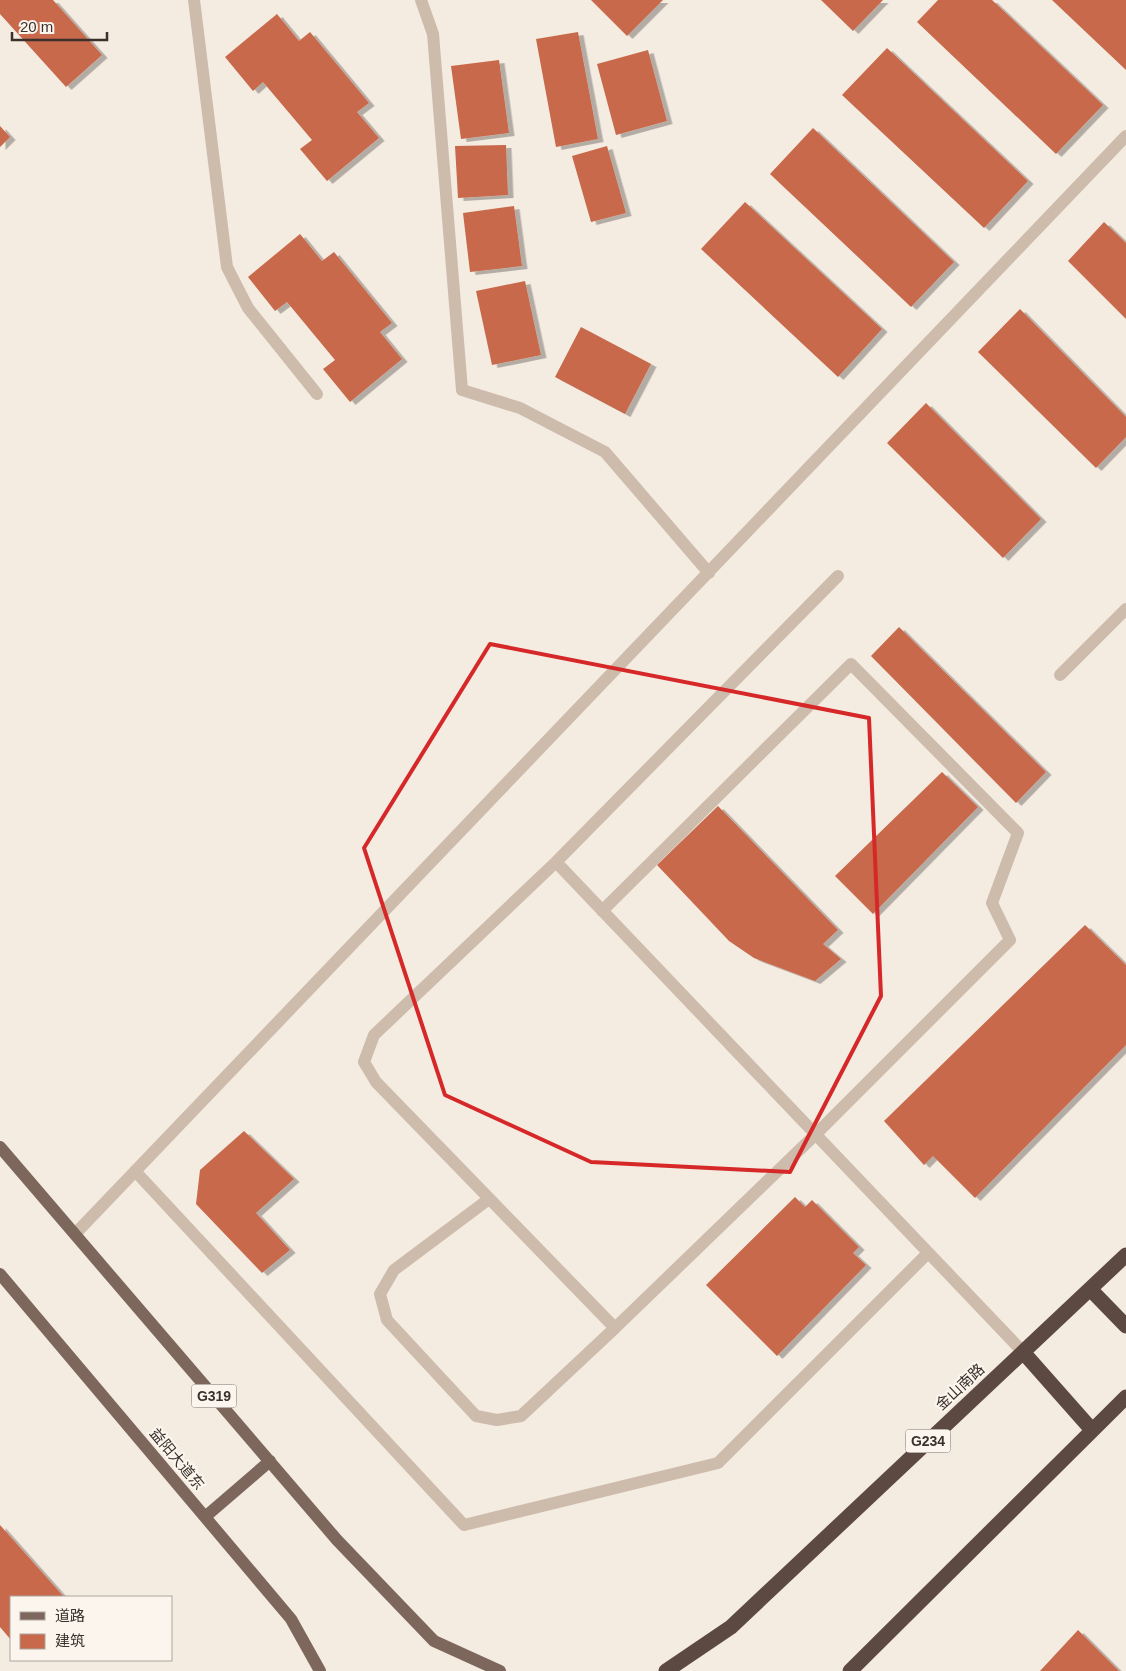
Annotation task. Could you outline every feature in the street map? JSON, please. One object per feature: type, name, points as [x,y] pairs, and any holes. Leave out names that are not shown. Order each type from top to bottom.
[{"type":"highway","name":"金山南路","points":[[666,1671],[731,1627],[1126,1255]]},
{"type":"highway","points":[[1090,1289],[1126,1326]]},
{"type":"highway","points":[[1023,1352],[1092,1430]]},
{"type":"highway","points":[[850,1671],[1126,1397]]},
{"type":"main road","name":"G319","points":[[0,1147],[337,1540],[434,1641],[500,1671]]},
{"type":"main road","name":"益阳大道东","points":[[0,1274],[291,1619],[320,1671]]},
{"type":"main road","points":[[205,1517],[270,1461]]},
{"type":"street","points":[[194,0],[227,267],[248,308],[317,394]]},
{"type":"street","points":[[421,0],[433,34],[462,390],[520,408],[605,452],[709,572]]},
{"type":"street","points":[[75,1234],[1126,136]]},
{"type":"street","points":[[615,1328],[376,1082],[364,1062],[374,1035],[556,862],[838,576]]},
{"type":"street","points":[[1060,675],[1126,609]]},
{"type":"street","points":[[489,1199],[394,1270],[380,1294],[387,1320],[476,1416],[497,1420],[521,1416],[816,1134],[1010,940],[992,904],[1018,833],[851,664],[602,911]]},
{"type":"street","points":[[556,862],[1023,1352]]},
{"type":"street","points":[[135,1170],[464,1524],[718,1463],[928,1253]]},
{"type":"highlighted area","points":[[490,644],[869,718],[881,996],[790,1172],[591,1162],[445,1095],[364,848]]},
{"type":"building","points":[[0,0],[53,0],[102,55],[66,87],[0,14]]},
{"type":"building","points":[[591,0],[663,0],[627,36]]},
{"type":"building","points":[[821,0],[883,0],[853,31]]},
{"type":"building","points":[[938,0],[992,0],[1103,105],[1056,154],[917,22]]},
{"type":"building","points":[[1052,0],[1126,0],[1126,70]]},
{"type":"building","points":[[277,14],[299,41],[310,32],[369,103],[357,112],[379,138],[327,181],[300,149],[312,140],[263,82],[253,91],[225,57]]},
{"type":"building","points":[[578,32],[598,139],[556,147],[536,39]]},
{"type":"building","points":[[887,48],[1028,181],[984,228],[842,95]]},
{"type":"building","points":[[648,50],[667,121],[616,135],[597,64]]},
{"type":"building","points":[[499,60],[509,133],[461,139],[451,66]]},
{"type":"building","points":[[0,126],[10,137],[0,147]]},
{"type":"building","points":[[813,128],[954,262],[911,307],[770,174]]},
{"type":"building","points":[[506,145],[508,195],[458,198],[455,146]]},
{"type":"building","points":[[607,146],[626,213],[591,222],[572,156]]},
{"type":"building","points":[[745,202],[882,329],[838,377],[701,249]]},
{"type":"building","points":[[514,206],[522,266],[470,272],[463,213]]},
{"type":"building","points":[[1104,222],[1126,243],[1126,319],[1068,261]]},
{"type":"building","points":[[300,234],[322,261],[334,252],[392,323],[380,332],[402,359],[350,402],[323,369],[335,360],[287,302],[275,311],[248,277]]},
{"type":"building","points":[[525,281],[541,355],[492,365],[476,291]]},
{"type":"building","points":[[1020,309],[1126,417],[1126,437],[1096,468],[978,352]]},
{"type":"building","points":[[581,327],[651,364],[625,414],[555,377]]},
{"type":"building","points":[[926,403],[1041,519],[1003,558],[887,443]]},
{"type":"building","points":[[899,627],[1046,772],[1016,803],[871,656]]},
{"type":"building","points":[[942,772],[978,807],[873,914],[835,876]]},
{"type":"building","points":[[718,806],[838,930],[823,944],[841,959],[815,981],[754,958],[729,941],[657,865]]},
{"type":"building","points":[[1085,925],[1126,965],[1126,1045],[975,1198],[933,1156],[924,1165],[884,1121]]},
{"type":"building","points":[[244,1131],[294,1179],[256,1213],[290,1250],[262,1273],[196,1204],[200,1170]]},
{"type":"building","points":[[795,1197],[805,1207],[812,1200],[859,1247],[853,1253],[866,1265],[777,1356],[706,1285]]},
{"type":"building","points":[[0,1525],[63,1596],[10,1596],[10,1639],[0,1627]]},
{"type":"building","points":[[1078,1630],[1119,1671],[1040,1671]]}]
